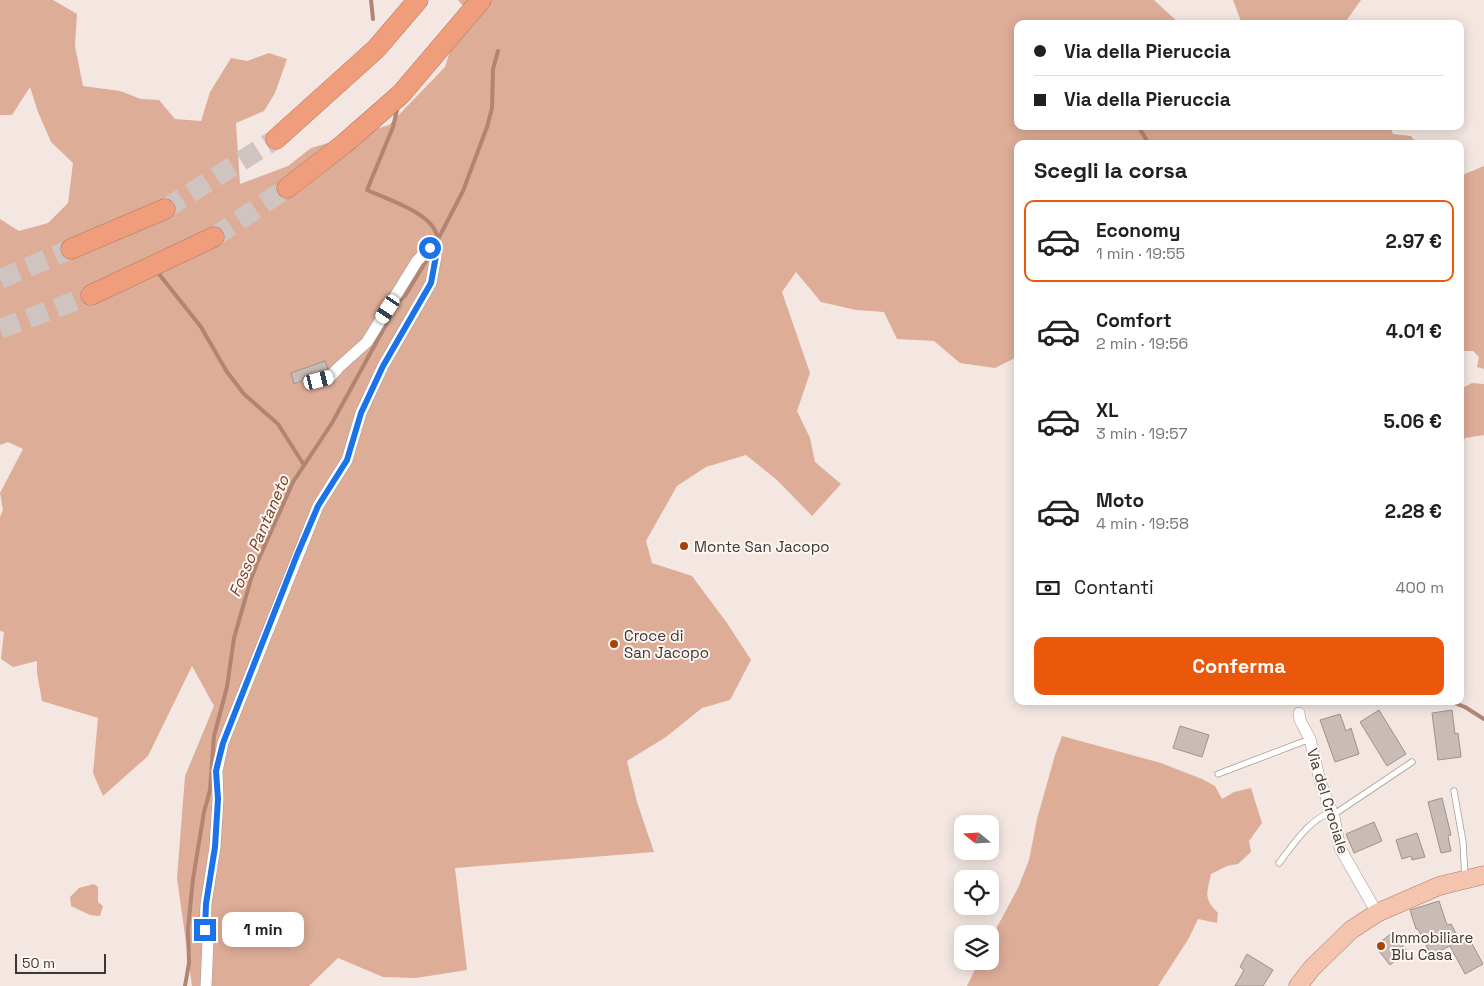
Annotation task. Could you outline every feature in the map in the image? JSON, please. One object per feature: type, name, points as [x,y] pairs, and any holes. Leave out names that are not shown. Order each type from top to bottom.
[{"type":"highway","points":[[276,139],[376,50],[418,0]]},
{"type":"highway","points":[[287,188],[344,144],[400,94],[481,0]]},
{"type":"highway","points":[[71,250],[165,209]]},
{"type":"highway","points":[[91,295],[214,237]]},
{"type":"main road","points":[[1298,986],[1312,968],[1351,930],[1377,913],[1439,886],[1484,875]]},
{"type":"street","points":[[206,986],[208,941],[205,930],[206,904],[215,847],[218,799],[216,771],[223,743],[318,506],[347,460],[361,413],[383,366],[431,283],[433,252],[417,261],[367,342],[330,377],[309,382]]},
{"type":"street","name":"Via del Crociale","points":[[1299,713],[1300,720],[1310,739],[1320,781],[1333,814],[1340,848],[1377,913]]},
{"type":"lane","points":[[1218,774],[1310,739]]},
{"type":"lane","points":[[1279,864],[1313,824],[1325,815],[1333,814],[1412,762]]},
{"type":"lane","points":[[1454,791],[1463,842],[1466,880]]},
{"type":"shaded area","points":[[0,0],[53,0],[77,14],[75,46],[83,86],[120,91],[141,99],[159,100],[175,119],[201,121],[210,92],[231,58],[247,61],[269,53],[287,59],[275,93],[264,111],[236,123],[240,184],[288,166],[311,148],[389,125],[445,67],[464,7],[458,0],[1154,0],[1176,20],[1014,20],[1014,130],[1392,130],[1393,134],[1411,136],[1414,140],[1014,140],[1014,358],[995,368],[960,363],[934,341],[897,339],[884,312],[856,310],[821,302],[796,272],[782,292],[810,373],[797,411],[810,438],[815,462],[841,484],[812,516],[777,480],[746,455],[706,467],[677,486],[646,541],[652,563],[692,576],[727,623],[751,660],[730,700],[702,708],[666,737],[627,761],[637,802],[654,852],[455,868],[467,970],[416,978],[383,977],[338,958],[309,986],[192,986],[177,878],[185,776],[214,706],[192,666],[148,756],[103,796],[93,773],[98,718],[42,701],[37,661],[13,667],[1,659],[4,632],[0,631],[0,517],[3,510],[0,493],[23,449],[8,442],[0,445],[0,219],[19,231],[48,223],[68,203],[73,163],[51,142],[30,87],[12,115],[0,115]]},
{"type":"shaded area","points":[[1233,0],[1361,0],[1347,20],[1240,20]]},
{"type":"shaded area","points":[[1484,166],[1484,369],[1477,367],[1479,357],[1473,351],[1464,351],[1464,174]]},
{"type":"shaded area","points":[[1472,383],[1484,384],[1484,435],[1465,438],[1464,440],[1464,387]]},
{"type":"shaded area","points":[[1062,736],[1161,763],[1202,779],[1215,786],[1222,799],[1234,792],[1251,788],[1262,823],[1249,841],[1251,852],[1238,864],[1227,866],[1211,874],[1207,895],[1210,903],[1218,913],[1217,923],[1198,919],[1189,938],[1158,986],[967,986],[975,970],[999,970],[998,925],[1018,888],[1029,860],[1037,819]]},
{"type":"shaded area","points":[[94,884],[98,887],[98,902],[103,906],[100,916],[90,915],[71,906],[70,897],[79,888]]},
{"type":"building","points":[[325,361],[328,369],[307,375],[302,381],[294,384],[291,373]]},
{"type":"building","points":[[1379,710],[1406,754],[1387,766],[1360,722]]},
{"type":"building","points":[[1452,710],[1455,734],[1458,733],[1461,757],[1438,760],[1432,713]]},
{"type":"building","points":[[1340,714],[1346,731],[1351,728],[1359,754],[1335,762],[1320,720]]},
{"type":"building","points":[[1180,726],[1209,735],[1202,757],[1173,748]]},
{"type":"building","points":[[1442,798],[1451,835],[1448,836],[1451,851],[1441,853],[1428,802]]},
{"type":"building","points":[[1374,822],[1382,841],[1354,853],[1346,834]]},
{"type":"building","points":[[1417,833],[1425,857],[1412,860],[1411,856],[1402,859],[1396,840]]},
{"type":"building","points":[[1439,901],[1447,925],[1451,924],[1462,944],[1470,940],[1483,964],[1465,974],[1450,946],[1431,955],[1418,929],[1416,929],[1410,910]]},
{"type":"building","points":[[1392,933],[1407,951],[1390,965],[1375,946]]},
{"type":"building","points":[[1247,954],[1273,970],[1263,986],[1235,986],[1244,970],[1240,967]]},
{"type":"waterway","points":[[371,0],[373,19]]},
{"type":"waterway","name":"Fosso Pantaneto","points":[[434,247],[463,191],[487,127],[492,108],[493,69],[498,51]]},
{"type":"waterway","points":[[397,110],[393,127],[367,190],[409,208],[428,222],[434,229],[437,238]]},
{"type":"waterway","points":[[1140,130],[1147,140]]},
{"type":"waterway","name":"Fosso Pantaneto","points":[[185,986],[189,963],[188,929],[193,879],[204,812],[210,790],[214,736],[227,687],[234,638],[251,579],[293,482],[332,423],[399,301],[405,296],[431,253]]},
{"type":"waterway","points":[[159,274],[201,327],[227,372],[244,394],[278,424],[304,465]]},
{"type":"waterway","points":[[1460,705],[1484,719]]},
{"type":"tunnel","points":[[165,209],[276,139]]},
{"type":"tunnel","points":[[214,237],[287,188]]},
{"type":"tunnel","points":[[0,279],[71,249]]},
{"type":"tunnel","points":[[0,329],[91,295]]},
{"type":"place","name":"Monte San Jacopo","points":[[684,546]]},
{"type":"place","name":"Croce di San Jacopo","points":[[614,644]]},
{"type":"place","name":"Immobiliare Blu Casa","points":[[1381,946]]},
{"type":"route","points":[[205,930],[206,904],[215,847],[218,799],[216,771],[223,743],[318,506],[347,460],[361,413],[383,366],[431,283],[436,256],[430,248]]}]
